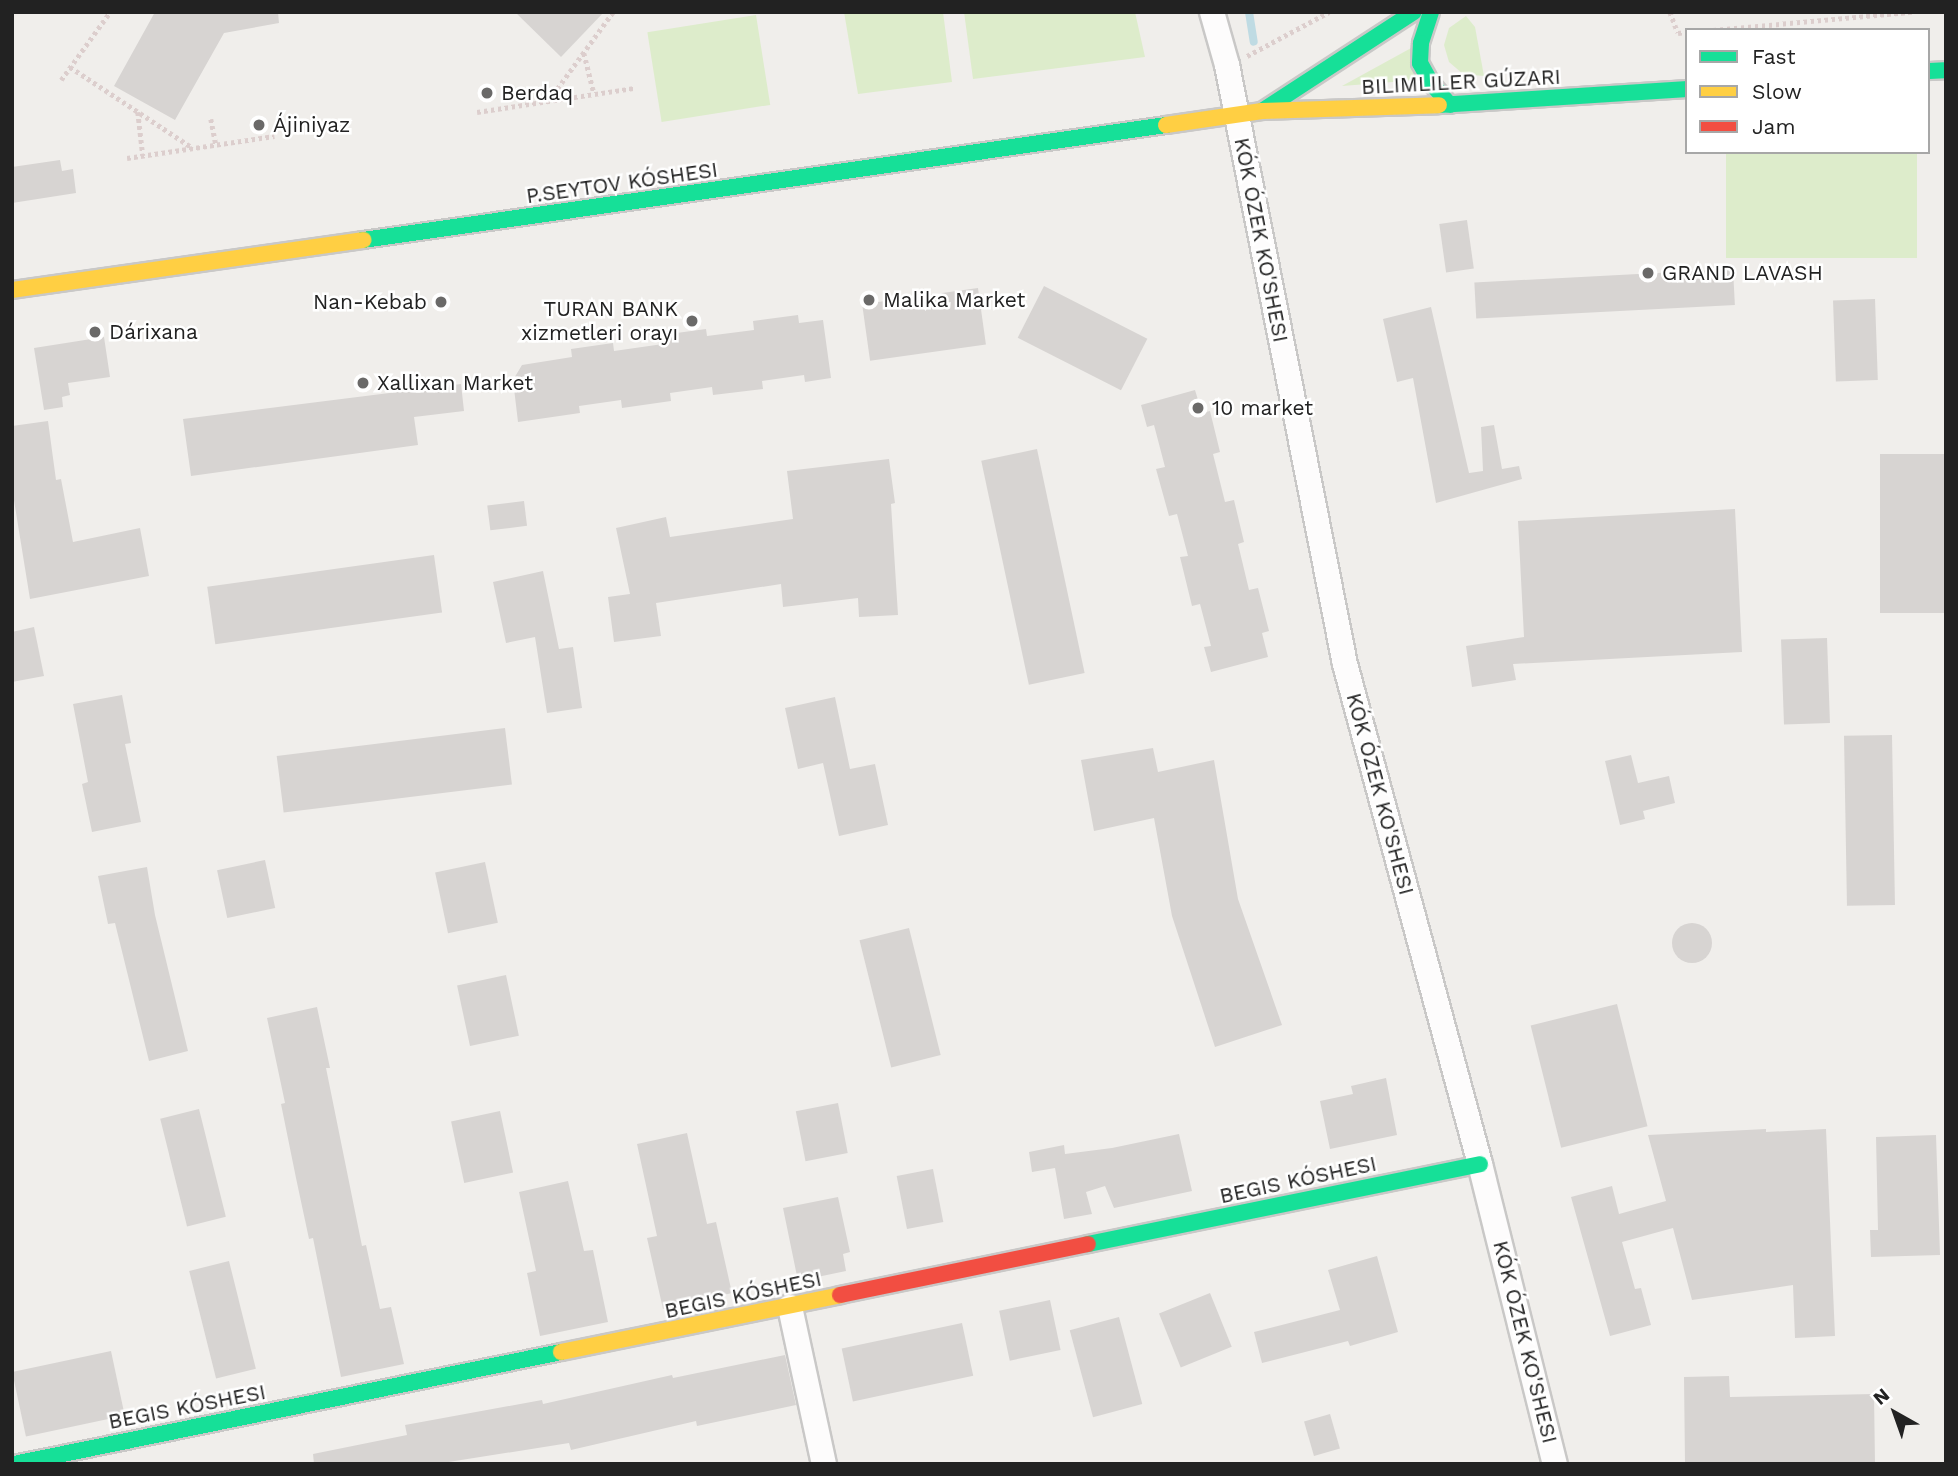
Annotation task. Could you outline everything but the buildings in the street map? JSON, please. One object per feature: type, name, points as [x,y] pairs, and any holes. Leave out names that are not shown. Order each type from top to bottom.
[{"type":"main road","points":[[1262,111],[1414,12]]},
{"type":"main road","points":[[1430,12],[1420,44],[1420,63],[1431,83],[1450,105]]},
{"type":"main road","points":[[1262,111],[1450,105],[1685,89]]},
{"type":"main road","name":"P.SEYTOV KÓSHESI","points":[[12,290],[1237,117],[1262,111]]},
{"type":"main road","name":"BEGIS KÓSHESI","points":[[14,1464],[1480,1164]]},
{"type":"street","name":"KÓK ÓZEK KO'SHESI","points":[[1212,12],[1227,65],[1345,664],[1480,1164],[1555,1464]]},
{"type":"street","points":[[790,1307],[824,1464]]},
{"type":"path","points":[[61,80],[110,12]]},
{"type":"path","points":[[549,101],[613,12]]},
{"type":"path","points":[[1227,65],[1329,12]]},
{"type":"path","points":[[1670,12],[1678,33],[1685,32]]},
{"type":"path","points":[[1735,28],[1912,12]]},
{"type":"path","points":[[584,52],[594,93]]},
{"type":"path","points":[[70,67],[193,148]]},
{"type":"path","points":[[477,112],[633,88]]},
{"type":"path","points":[[138,112],[143,156]]},
{"type":"path","points":[[211,119],[216,145]]},
{"type":"path","points":[[127,158],[274,136]]},
{"type":"green space","points":[[844,12],[943,12],[952,82],[858,94]]},
{"type":"green space","points":[[964,12],[1135,12],[1145,57],[973,79]]},
{"type":"green space","points":[[756,15],[770,105],[662,122],[647,32]]},
{"type":"green space","points":[[1466,16],[1475,27],[1484,76],[1463,74],[1449,62],[1444,45],[1449,28]]},
{"type":"green space","points":[[1413,47],[1418,80],[1342,86]]},
{"type":"green space","points":[[1726,154],[1917,154],[1917,258],[1726,258]]},
{"type":"waterway","points":[[1249,12],[1254,42]]},
{"type":"traffic: fast","points":[[1262,111],[1414,12]]},
{"type":"traffic: fast","points":[[1431,12],[1421,43],[1420,63],[1431,83],[1450,105]]},
{"type":"traffic: fast","points":[[1930,71],[1946,70]]},
{"type":"traffic: fast","points":[[1439,105],[1685,89]]},
{"type":"traffic: fast","points":[[363,240],[1166,125]]},
{"type":"traffic: fast","points":[[1088,1244],[1480,1164]]},
{"type":"traffic: fast","points":[[14,1464],[561,1352]]},
{"type":"traffic: slow","points":[[1166,125],[1262,111],[1439,105]]},
{"type":"traffic: slow","points":[[12,290],[363,240]]},
{"type":"traffic: slow","points":[[561,1352],[840,1295]]},
{"type":"traffic: jam","points":[[840,1295],[1088,1244]]},
{"type":"place","name":"Berdaq","points":[[487,93]]},
{"type":"place","name":"Ájiniyaz","points":[[259,125]]},
{"type":"place","name":"GRAND LAVASH","points":[[1648,273]]},
{"type":"place","name":"Malika Market","points":[[869,300]]},
{"type":"place","name":"Nan-Kebab","points":[[441,302]]},
{"type":"place","name":"TURAN BANK xizmetleri orayı","points":[[692,321]]},
{"type":"place","name":"Dárixana","points":[[95,332]]},
{"type":"place","name":"Xallixan Market","points":[[363,383]]},
{"type":"place","name":"10 market","points":[[1198,408]]}]
